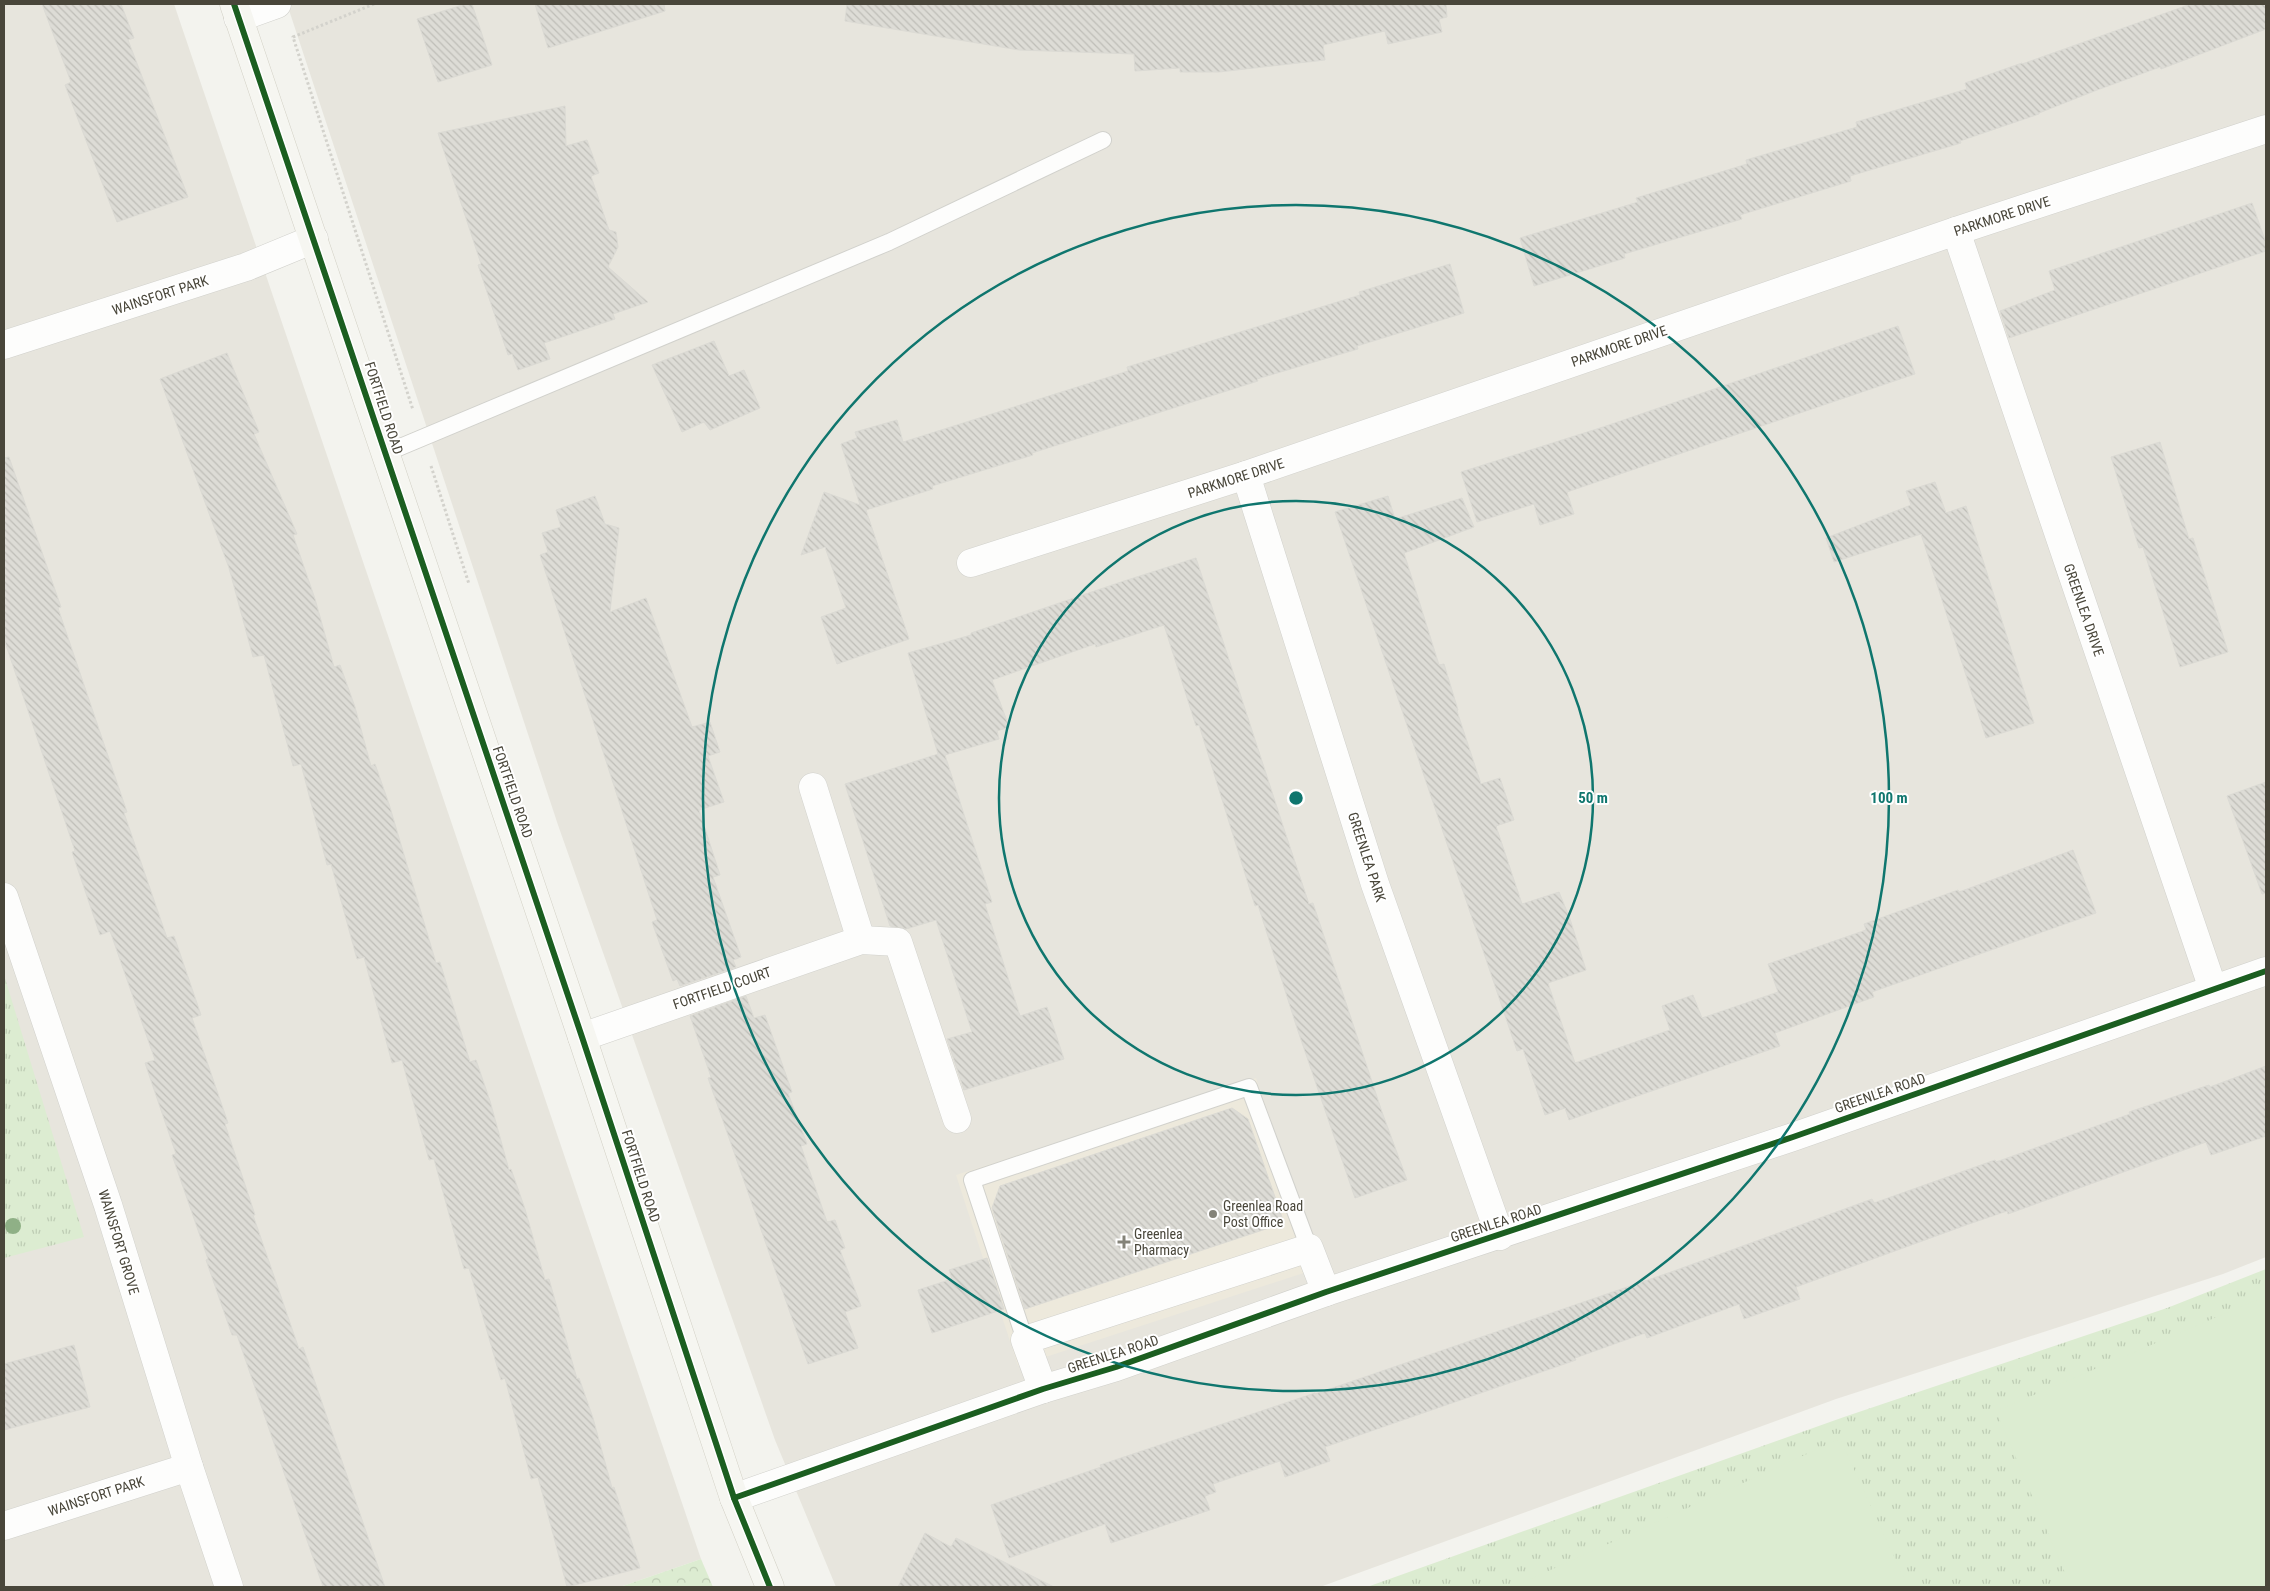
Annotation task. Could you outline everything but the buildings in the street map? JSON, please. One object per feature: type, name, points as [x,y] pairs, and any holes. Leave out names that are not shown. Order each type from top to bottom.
[{"type":"street","points":[[236,11],[277,4]]},
{"type":"street","name":"FORTFIELD ROAD","points":[[236,11],[582,1037],[734,1498],[770,1587]]},
{"type":"street","name":"PARKMORE DRIVE","points":[[971,563],[1246,475],[1956,231],[2266,129]]},
{"type":"street","name":"GREENLEA DRIVE","points":[[1956,231],[2213,989]]},
{"type":"street","name":"WAINSFORT PARK","points":[[4,345],[246,267],[314,239]]},
{"type":"street","name":"GREENLEA PARK","points":[[1246,475],[1375,884],[1500,1236]]},
{"type":"street","points":[[813,788],[861,940]]},
{"type":"street","name":"WAINSFORT GROVE","points":[[4,897],[108,1205],[189,1467],[229,1587]]},
{"type":"street","name":"FORTFIELD COURT","points":[[582,1037],[861,940],[898,942],[957,1119]]},
{"type":"street","name":"GREENLEA ROAD","points":[[734,1498],[1043,1390],[1116,1367],[1326,1292],[1500,1236],[1783,1140],[2266,971]]},
{"type":"street","points":[[1043,1390],[1025,1340],[1309,1248],[1326,1292]]},
{"type":"street","name":"WAINSFORT PARK","points":[[4,1526],[189,1467]]},
{"type":"lane","points":[[386,453],[889,242],[1104,140]]},
{"type":"lane","points":[[1025,1340],[972,1180],[1249,1087],[1309,1248]]},
{"type":"path","points":[[374,4],[293,37],[471,590]]},
{"type":"shaded area","points":[[4,4],[174,4],[701,1559],[620,1587],[4,1587]]},
{"type":"shaded area","points":[[287,4],[2266,4],[2266,1257],[2223,1274],[1836,1399],[1320,1587],[836,1587],[775,1440],[558,825]]},
{"type":"shaded area","points":[[1256,1078],[1322,1267],[1018,1366],[956,1175]]},
{"type":"green space","points":[[4,975],[84,1237],[4,1258]]},
{"type":"green space","points":[[2266,1269],[2266,1587],[1367,1587],[1844,1417],[2167,1308]]},
{"type":"green space","points":[[2266,1296],[2266,1587],[2071,1587],[1996,1411]]},
{"type":"green space","points":[[1840,1439],[1908,1587],[1513,1587]]},
{"type":"green space","points":[[701,1559],[713,1587],[620,1587]]},
{"type":"cycle path","points":[[234,4],[582,1037],[734,1498],[770,1587]]},
{"type":"cycle path","points":[[734,1498],[1043,1389],[1116,1367],[1326,1292],[1793,1137],[2266,971]]},
{"type":"place","name":"Greenlea Road Post Office","points":[[1213,1214]]},
{"type":"place","name":"Greenlea Pharmacy","points":[[1124,1242]]}]
